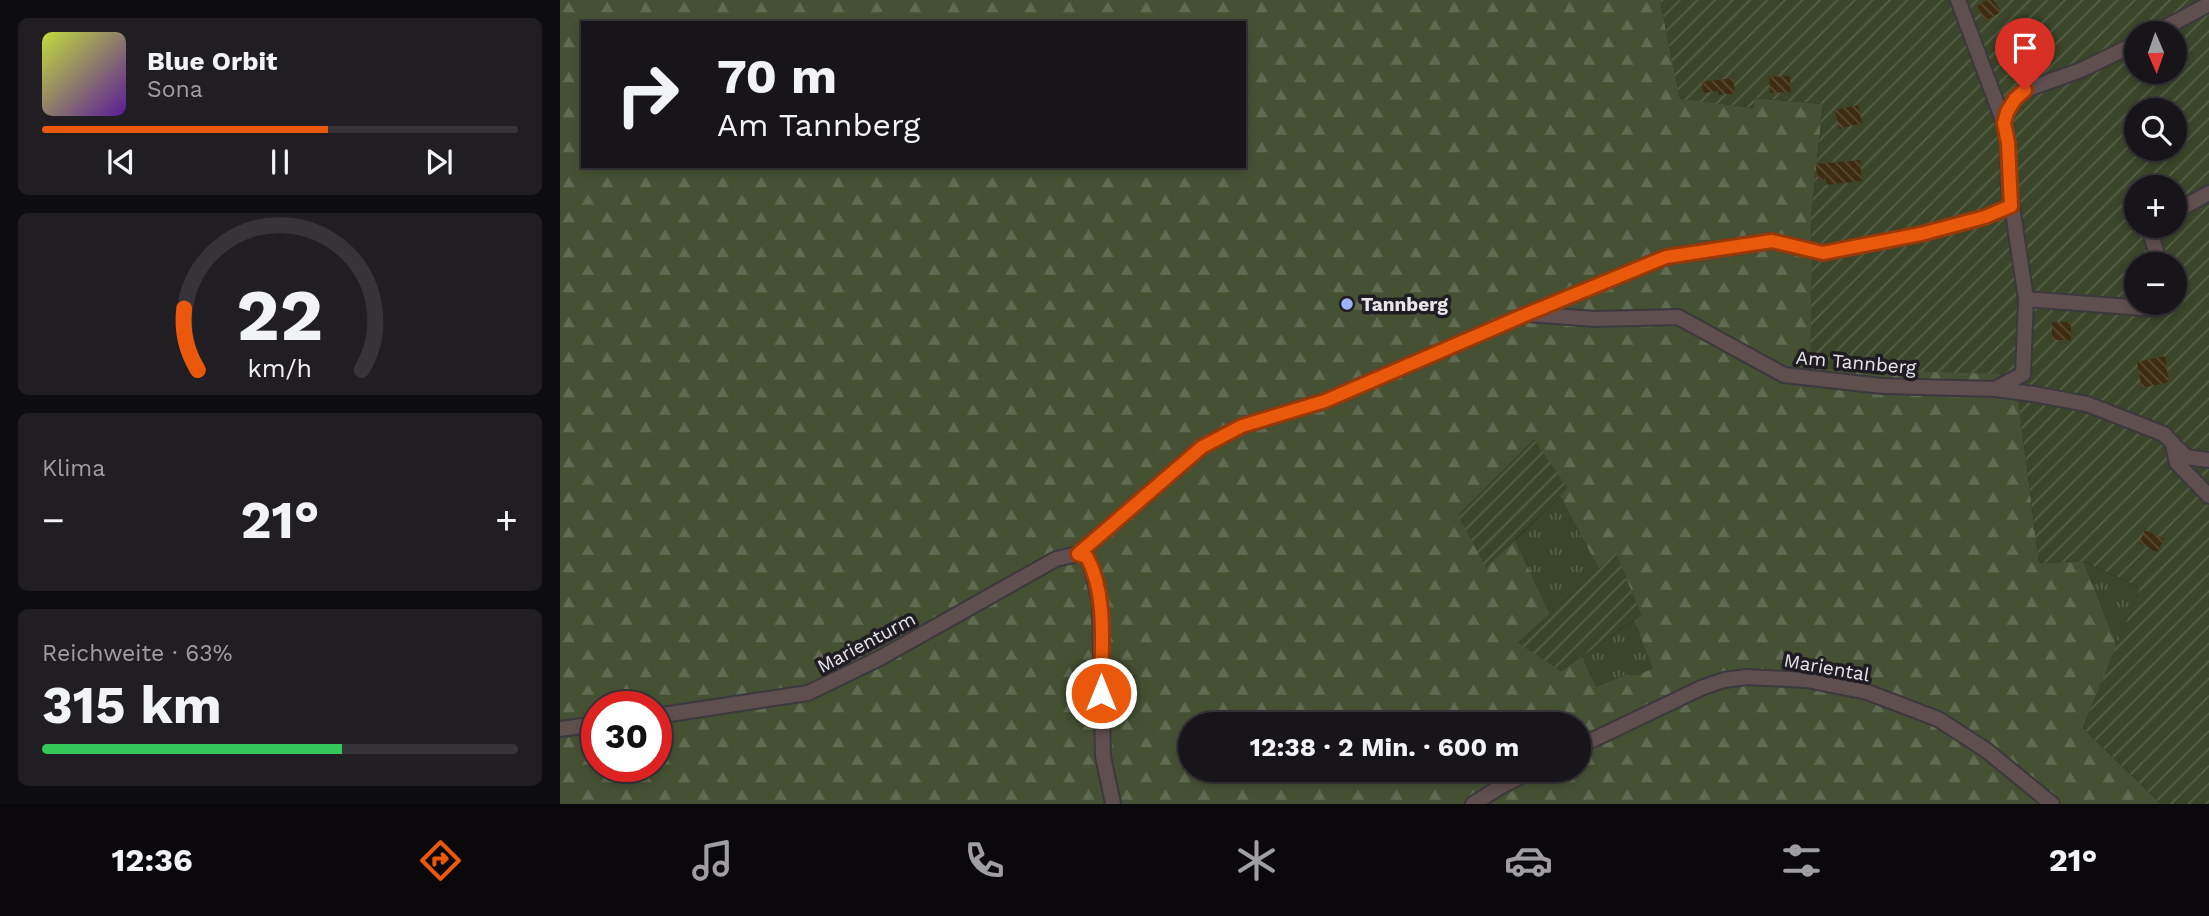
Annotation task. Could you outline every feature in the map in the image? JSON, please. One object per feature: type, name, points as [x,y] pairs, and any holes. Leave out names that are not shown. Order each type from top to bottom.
[{"type":"street","points":[[1958,0],[2004,123],[2008,143],[2011,206],[2026,299],[2023,374],[1995,390]]},
{"type":"street","points":[[2177,21],[2209,4]]},
{"type":"street","points":[[2004,123],[2015,99],[2025,90],[2081,70],[2124,49]]},
{"type":"street","points":[[2187,205],[2209,193]]},
{"type":"street","points":[[1527,314],[1666,257],[1772,241],[1823,253],[1921,234],[1985,217],[2011,206]]},
{"type":"street","points":[[2026,299],[2124,306]]},
{"type":"street","name":"Am Tannberg","points":[[1078,554],[1202,447],[1242,426],[1325,401],[1527,314],[1595,319],[1678,317],[1783,375],[1882,386],[1995,390],[2087,404],[2164,434],[2186,457],[2208,461]]},
{"type":"street","points":[[2174,444],[2177,463],[2209,496]]},
{"type":"street","points":[[1078,554],[1087,557],[1091,565],[1100,603],[1104,756],[1113,804]]},
{"type":"street","name":"Marienturm","points":[[672,714],[808,693],[880,659],[1055,559],[1078,554]]},
{"type":"street","name":"Mariental","points":[[1591,741],[1701,688],[1724,680],[1747,677],[1807,680],[1867,692],[1938,719],[1986,750],[2052,804]]},
{"type":"street","points":[[560,729],[581,726]]},
{"type":"street","points":[[1473,804],[1510,782]]},
{"type":"green space","points":[[560,0],[1660,0],[1680,98],[1754,108],[1754,98],[1823,104],[1811,219],[1811,368],[1999,373],[2018,397],[2039,563],[2083,561],[2117,645],[2083,728],[2161,804],[560,804]],"holes":[[[1567,489],[1560,496],[1599,569],[1616,554],[1641,615],[1634,620],[1653,668],[1639,675],[1626,674],[1596,687],[1582,656],[1561,671],[1519,642],[1550,614],[1515,540],[1486,567]]]},
{"type":"green space","points":[[1660,0],[2209,0],[2209,804],[2161,804],[2083,728],[2140,588],[2083,561],[2039,563],[2018,397],[1999,374],[1810,368],[1811,219],[1823,104],[1755,98],[1754,108],[1680,99]]},
{"type":"green space","points":[[1534,439],[1567,488],[1486,568],[1458,515]]},
{"type":"green space","points":[[1560,496],[1599,569],[1550,614],[1515,540]]},
{"type":"green space","points":[[1616,553],[1641,615],[1561,671],[1518,643]]},
{"type":"green space","points":[[2083,561],[2140,588],[2117,645]]},
{"type":"green space","points":[[1634,620],[1654,668],[1639,675],[1626,674],[1596,687],[1582,656]]},
{"type":"building","points":[[1987,0],[1994,0],[2001,12],[1985,21],[1977,6]]},
{"type":"building","points":[[1790,76],[1791,92],[1770,93],[1769,77]]},
{"type":"building","points":[[1733,78],[1735,93],[1703,93],[1702,82]]},
{"type":"building","points":[[1858,105],[1862,123],[1839,129],[1835,110]]},
{"type":"building","points":[[1860,160],[1862,181],[1826,185],[1826,179],[1818,180],[1816,164]]},
{"type":"building","points":[[2052,322],[2071,322],[2071,340],[2052,340]]},
{"type":"building","points":[[2165,356],[2169,382],[2142,388],[2137,362]]},
{"type":"building","points":[[2145,530],[2164,539],[2157,552],[2139,543]]},
{"type":"place","name":"Tannberg","points":[[1347,304]]},
{"type":"route","points":[[1101,693],[1100,603],[1091,565],[1087,557],[1078,554],[1202,447],[1242,426],[1325,401],[1666,257],[1772,241],[1823,253],[1921,234],[1985,217],[2011,206],[2008,143],[2004,123],[2015,99],[2025,90]]}]
